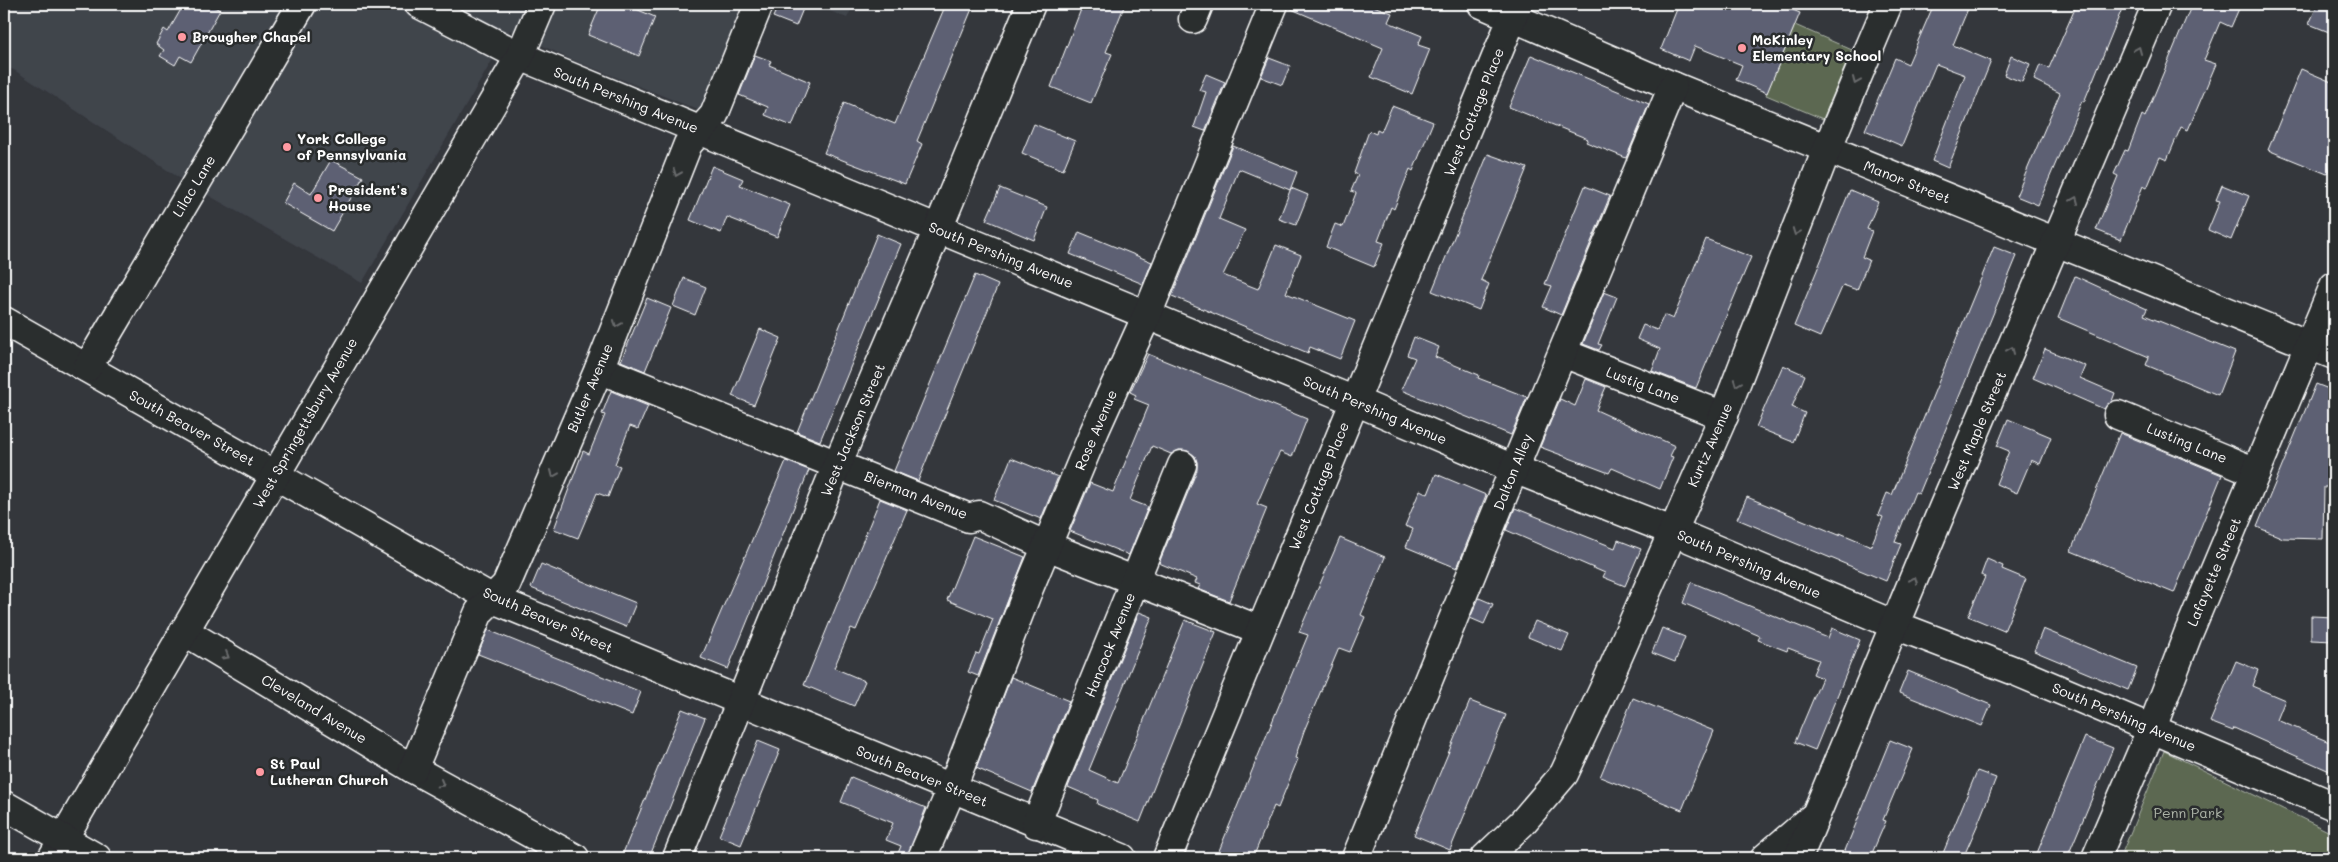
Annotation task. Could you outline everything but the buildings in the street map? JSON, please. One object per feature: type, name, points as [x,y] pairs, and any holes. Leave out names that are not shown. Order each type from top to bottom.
[{"type":"street","name":"Lilac Lane","points":[[87,368],[302,4]]},
{"type":"street","name":"South Pershing Avenue","points":[[419,4],[520,56],[1354,400],[1514,469],[1672,531],[1895,625],[2015,671],[2334,806]]},
{"type":"street","name":"West Springettsbury Avenue","points":[[57,849],[520,56],[542,4]]},
{"type":"street","name":"Butler Avenue","points":[[412,769],[477,615],[506,586],[599,369],[688,144],[714,115],[759,4]]},
{"type":"street","name":"West Jackson Street","points":[[677,858],[742,703],[837,465],[938,229],[1031,4]]},
{"type":"street","name":"Rose Avenue","points":[[922,858],[952,788],[1047,546],[1095,430],[1147,315],[1274,4]]},
{"type":"street","name":"Manor Street","points":[[1482,4],[1516,10],[1673,86],[2322,351]]},
{"type":"street","name":"Kurtz Avenue","points":[[1485,858],[1522,823],[1564,774],[1622,649],[1672,531],[1724,416],[1828,149],[1888,4]]},
{"type":"street","name":"West Maple Street","points":[[1798,858],[2157,4]]},
{"type":"street","name":"West Cottage Place","points":[[1167,858],[1516,10]]},
{"type":"street","name":"Dalton Alley","points":[[1356,858],[1514,469],[1673,86]]},
{"type":"street","name":"Lafayette Street","points":[[2096,858],[2152,728],[2188,634],[2256,472],[2322,351],[2334,286]]},
{"type":"street","name":"South Beaver Street","points":[[4,321],[493,599],[1122,858]]},
{"type":"street","name":"Lustig Lane","points":[[1563,353],[1724,416]]},
{"type":"street","name":"Bierman Avenue","points":[[599,369],[969,518],[978,515],[1047,546],[1260,630]]},
{"type":"street","name":"Lusting Lane","points":[[2118,415],[2256,472]]},
{"type":"street","name":"Hancock Avenue","points":[[1036,824],[1182,465]]},
{"type":"street","name":"Cleveland Avenue","points":[[184,631],[412,769],[576,858]]},
{"type":"street","points":[[4,805],[57,849],[97,858]]},
{"type":"street","points":[[1765,858],[1817,813]]},
{"type":"shaded area","name":"York College of Pennsylvania","points":[[4,4],[749,4],[701,111],[570,59],[510,30],[362,283],[187,183],[14,70],[4,67]]},
{"type":"shaded area","points":[[813,4],[854,4],[847,18]]},
{"type":"green space","points":[[1795,25],[1852,50],[1823,119],[1766,95]]},
{"type":"green space","name":"Penn Park","points":[[2164,751],[2334,834],[2334,858],[2120,858]]},
{"type":"place","name":"Brougher Chapel","points":[[182,37]]},
{"type":"place","name":"McKinley Elementary School","points":[[1742,48]]},
{"type":"place","name":"York College of Pennsylvania","points":[[287,147]]},
{"type":"place","name":"President's House","points":[[318,198]]},
{"type":"place","name":"St Paul Lutheran Church","points":[[260,772]]}]
